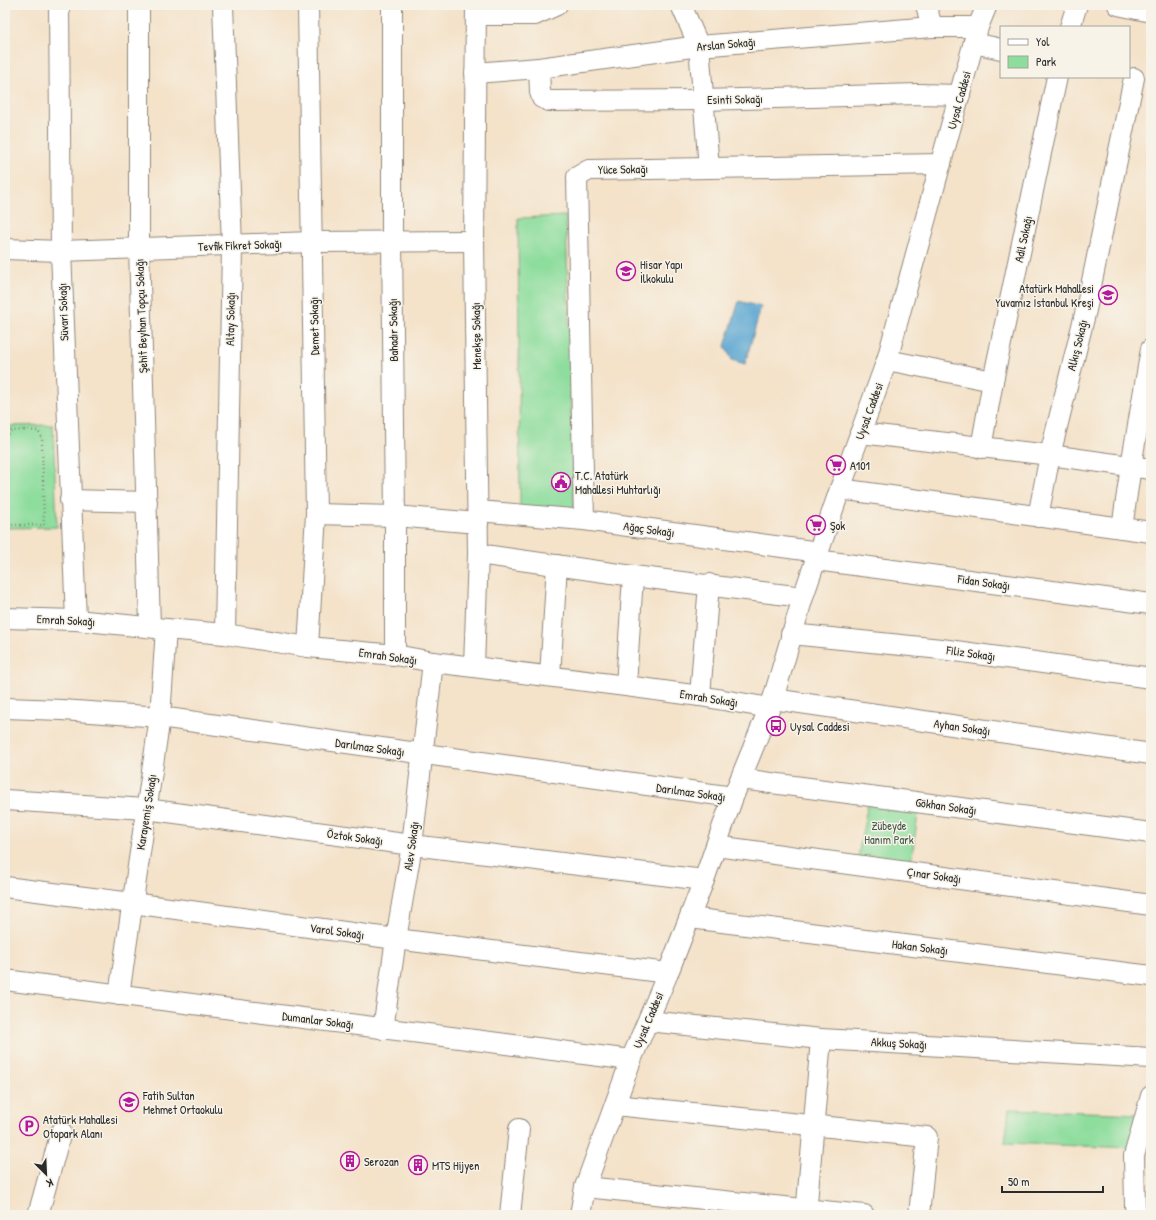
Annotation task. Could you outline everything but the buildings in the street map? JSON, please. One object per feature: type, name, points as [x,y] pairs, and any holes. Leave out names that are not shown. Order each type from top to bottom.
[{"type":"street","name":"Süvari Sokağı","points":[[59,5],[61,251],[76,620]]},
{"type":"street","name":"Şehit Beyhan Topçu Sokağı","points":[[139,5],[139,247],[147,502],[158,628]]},
{"type":"street","name":"Altay Sokağı","points":[[223,5],[232,246],[225,634]]},
{"type":"street","name":"Demet Sokağı","points":[[308,5],[316,514],[308,647]]},
{"type":"street","name":"Bahadır Sokağı","points":[[392,5],[395,655]]},
{"type":"street","points":[[476,10],[535,15],[557,5]]},
{"type":"street","points":[[681,5],[698,46],[708,168]]},
{"type":"street","points":[[926,5],[932,27]]},
{"type":"street","name":"Uysal Caddesi","points":[[580,1215],[585,1187],[631,1060],[690,918],[733,797],[771,704],[803,596],[887,360],[976,35],[987,5]]},
{"type":"street","points":[[1070,26],[1077,5]]},
{"type":"street","points":[[1118,5],[1151,12]]},
{"type":"street","name":"Menekşe Sokağı","points":[[474,666],[478,554],[474,241],[476,10]]},
{"type":"street","name":"Arslan Sokağı","points":[[475,73],[539,68],[698,46],[932,27],[976,35],[1000,48]]},
{"type":"street","name":"Esinti Sokağı","points":[[539,68],[540,92],[542,98],[549,101],[702,100],[918,94],[960,95]]},
{"type":"street","name":"Adil Sokağı","points":[[981,448],[993,381],[1057,78]]},
{"type":"street","name":"Alkış Sokağı","points":[[1038,517],[1050,455],[1086,310],[1138,79]]},
{"type":"street","name":"Yüce Sokağı","points":[[584,520],[577,177],[589,170],[941,164]]},
{"type":"street","name":"Tevfik Fikret Sokağı","points":[[5,249],[61,251],[139,247],[232,246],[312,242],[474,241]]},
{"type":"street","points":[[1122,528],[1151,350]]},
{"type":"street","points":[[887,360],[993,381]]},
{"type":"street","points":[[860,433],[1050,455],[1151,469]]},
{"type":"street","points":[[840,489],[1151,532]]},
{"type":"street","points":[[70,500],[147,502]]},
{"type":"street","name":"Ağaç Sokağı","points":[[316,514],[584,520],[818,556]]},
{"type":"street","points":[[478,554],[633,576],[803,596]]},
{"type":"street","name":"Fidan Sokağı","points":[[818,556],[1151,604]]},
{"type":"street","points":[[550,676],[557,565]]},
{"type":"street","points":[[626,686],[633,576]]},
{"type":"street","points":[[700,696],[709,584]]},
{"type":"street","name":"Emrah Sokağı","points":[[5,618],[76,620],[225,634],[308,647],[395,655],[433,662],[771,704]]},
{"type":"street","name":"Karayemiş Sokağı","points":[[118,995],[160,717],[158,628]]},
{"type":"street","name":"Filiz Sokağı","points":[[791,634],[941,649],[1151,678]]},
{"type":"street","name":"Alev Sokağı","points":[[383,1029],[412,844],[433,662]]},
{"type":"street","name":"Ayhan Sokağı","points":[[771,704],[1151,754]]},
{"type":"street","name":"Darılmaz Sokağı","points":[[5,708],[62,710],[160,717],[422,755],[733,797]]},
{"type":"street","name":"Gökhan Sokağı","points":[[741,779],[1151,833]]},
{"type":"street","name":"Öztok Sokağı","points":[[5,800],[146,810],[704,880]]},
{"type":"street","name":"Çınar Sokağı","points":[[716,846],[882,867],[1151,905]]},
{"type":"street","name":"Varol Sokağı","points":[[5,887],[396,939],[668,973]]},
{"type":"street","name":"Hakan Sokağı","points":[[690,918],[1151,976]]},
{"type":"street","name":"Dumanlar Sokağı","points":[[5,980],[631,1060]]},
{"type":"street","name":"Akkuş Sokağı","points":[[648,1021],[821,1038],[1151,1058]]},
{"type":"street","points":[[806,1212],[821,1038]]},
{"type":"street","points":[[1137,1215],[1135,1206],[1134,1156],[1151,1096]]},
{"type":"street","points":[[615,1105],[814,1124],[927,1137],[919,1215]]},
{"type":"street","points":[[510,1215],[519,1129]]},
{"type":"street","points":[[38,1215],[61,1132]]},
{"type":"street","points":[[585,1187],[806,1212],[864,1215]]},
{"type":"path","points":[[38,430],[42,438],[44,525],[9,525],[6,480],[5,438],[11,431],[38,430]]},
{"type":"green space","points":[[566,216],[574,513],[520,509],[518,218]]},
{"type":"green space","points":[[53,425],[57,527],[5,528],[5,426]]},
{"type":"green space","name":"Zübeyde Hanım Park","points":[[868,802],[919,808],[911,863],[858,857]]},
{"type":"green space","points":[[1009,1109],[1139,1114],[1131,1148],[1005,1143]]},
{"type":"water","points":[[739,301],[761,307],[745,364],[732,360],[725,346]]},
{"type":"place","name":"Hisar Yapı İlkokulu","points":[[626,271]]},
{"type":"place","name":"Atatürk Mahallesi Yuvamız İstanbul Kreşi","points":[[1108,295]]},
{"type":"place","name":"A101","points":[[836,465]]},
{"type":"place","name":"T.C. Atatürk Mahallesi Muhtarlığı","points":[[561,482]]},
{"type":"place","name":"Şok","points":[[816,525]]},
{"type":"place","name":"Uysal Caddesi","points":[[776,726]]},
{"type":"place","name":"Fatih Sultan Mehmet Ortaokulu","points":[[129,1102]]},
{"type":"place","name":"Atatürk Mahallesi Otopark Alanı","points":[[29,1126]]},
{"type":"place","name":"Serozan","points":[[350,1161]]},
{"type":"place","name":"MTS Hijyen","points":[[418,1165]]}]
